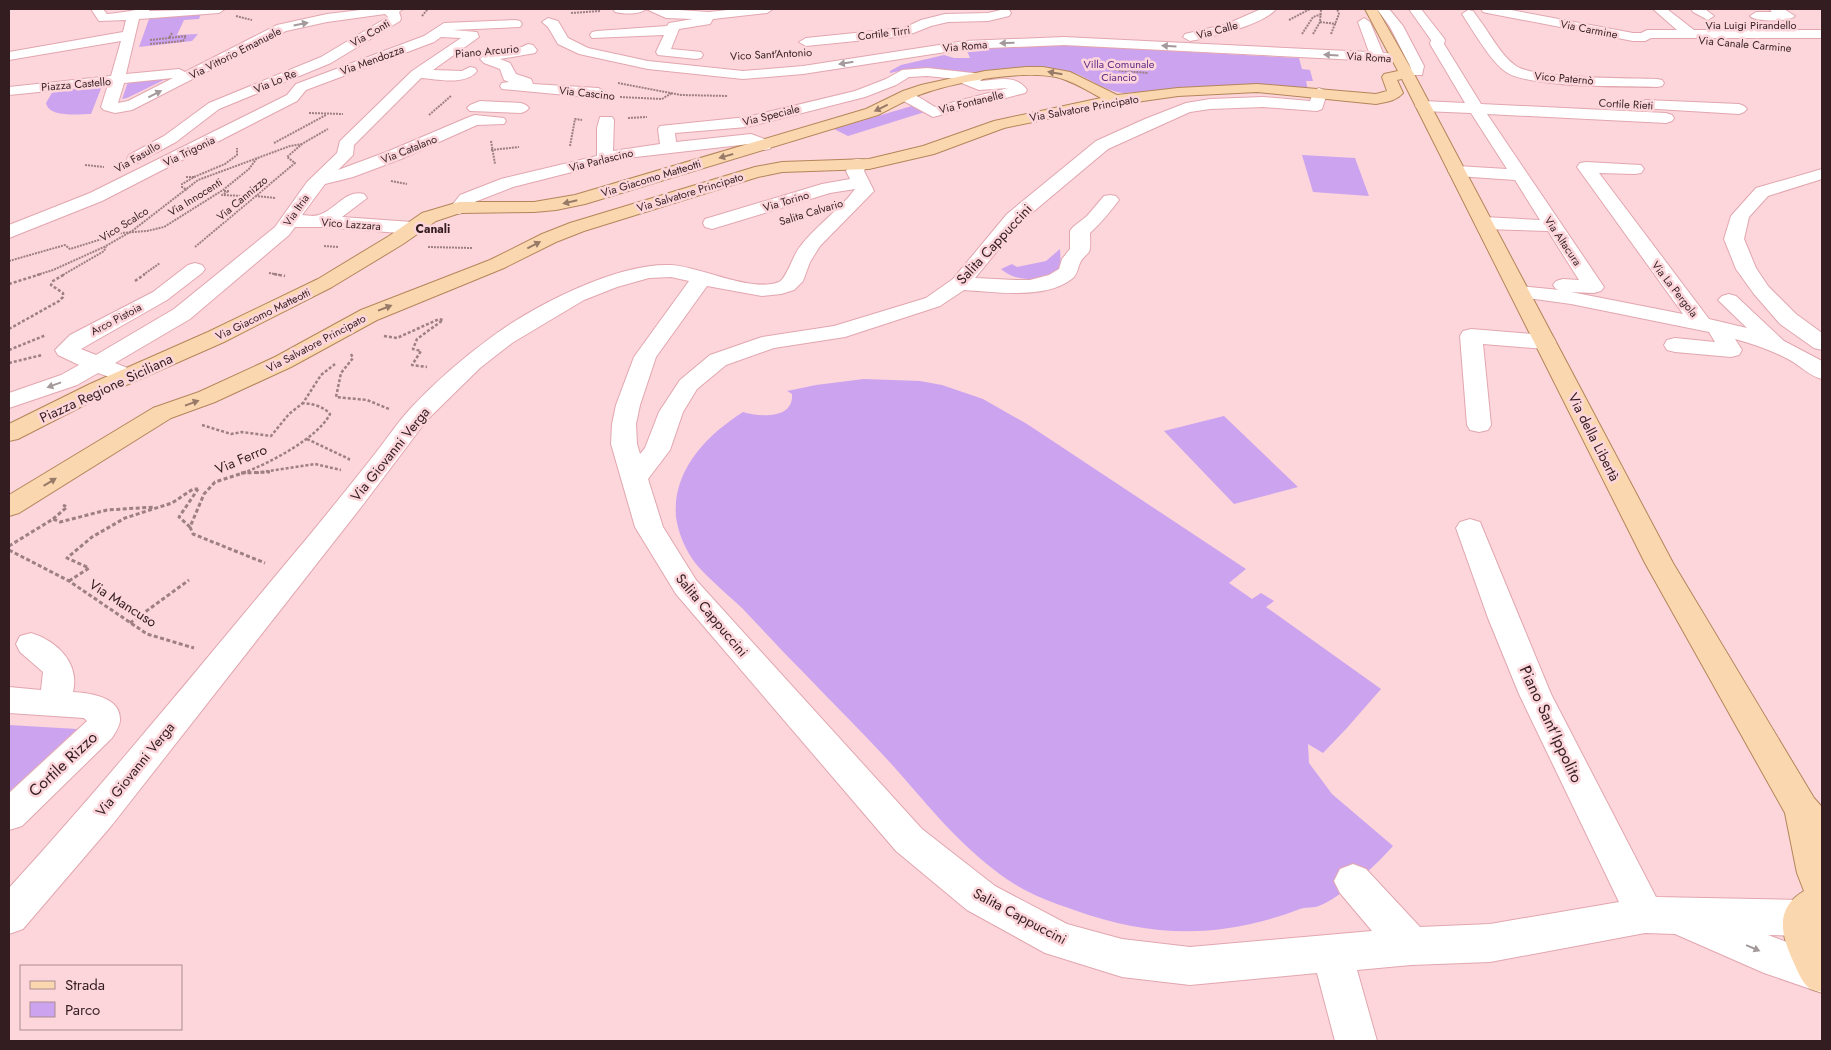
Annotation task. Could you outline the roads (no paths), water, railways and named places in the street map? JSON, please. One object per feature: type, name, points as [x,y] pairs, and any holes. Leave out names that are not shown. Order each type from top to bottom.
[{"type":"main road","name":"Via della Libertà","points":[[1371,9],[1424,77],[1457,172],[1545,342],[1660,562],[1812,821],[1816,873],[1815,903],[1802,934],[1809,954],[1822,973]]},
{"type":"main road","name":"Via Giacomo Matteotti","points":[[203,343],[325,283],[430,217],[459,208],[556,205],[758,142],[872,112],[912,92],[970,78],[1030,72],[1054,72],[1072,78],[1115,100]]},
{"type":"main road","name":"Via Salvatore Principato","points":[[9,507],[162,413],[207,397],[283,362],[369,315],[497,264],[556,235],[577,227],[755,172],[782,167],[859,181],[869,164],[928,150],[1000,124],[1115,100],[1178,92],[1245,88],[1360,98],[1388,97],[1395,93],[1389,77],[1424,77]]},
{"type":"main road","name":"Piazza Regione Siciliana","points":[[9,434],[98,389],[203,343]]},
{"type":"street","points":[[97,9],[103,17],[138,13],[219,9]]},
{"type":"street","name":"Via Conti","points":[[335,54],[395,18],[392,9]]},
{"type":"street","name":"Via Vittorio Emanuele","points":[[109,107],[122,108],[132,105],[282,28],[327,18],[392,9]]},
{"type":"street","points":[[510,24],[520,9]]},
{"type":"street","points":[[619,9],[640,9]]},
{"type":"street","points":[[652,9],[666,14],[699,18]]},
{"type":"street","points":[[703,55],[664,52],[674,26],[699,18],[763,9]]},
{"type":"street","name":"Cortile Tirri","points":[[802,48],[906,32],[916,29],[926,22],[945,18],[988,17],[1005,13],[999,9]]},
{"type":"street","name":"Via Calle","points":[[1190,37],[1216,32],[1250,20],[1270,9]]},
{"type":"street","points":[[1384,9],[1396,26],[1424,77]]},
{"type":"street","points":[[1415,9],[1438,40],[1424,77]]},
{"type":"street","name":"Via Carmine","points":[[1487,9],[1620,35],[1646,37],[1648,34],[1822,34]]},
{"type":"street","points":[[1669,16],[1713,16],[1697,9]]},
{"type":"street","points":[[1741,16],[1789,16],[1775,9]]},
{"type":"street","points":[[1463,12],[1521,24],[1533,30]]},
{"type":"street","name":"Vico Paternò","points":[[1463,12],[1509,68],[1520,73],[1657,83]]},
{"type":"street","points":[[138,13],[116,80],[179,73]]},
{"type":"street","name":"Via Mendozza","points":[[301,88],[406,49],[441,32],[449,26],[510,24],[551,15]]},
{"type":"street","name":"Via Roma","points":[[551,15],[553,24],[563,42],[584,51],[648,65],[744,76],[803,70],[940,51],[965,45],[1064,41],[1424,77],[1483,115],[1666,118],[1654,106]]},
{"type":"street","points":[[1669,16],[1692,35]]},
{"type":"street","name":"Via Luigi Pirandello","points":[[1669,16],[1822,25]]},
{"type":"street","points":[[1181,26],[1250,20]]},
{"type":"street","points":[[1364,22],[1424,77]]},
{"type":"street","points":[[597,35],[672,30]]},
{"type":"street","points":[[523,88],[526,82],[509,77],[508,69],[503,64],[490,62],[487,59],[492,56],[530,50],[528,48],[528,31]]},
{"type":"street","name":"Via Itria","points":[[9,401],[69,380],[182,314],[291,221],[318,179],[345,155],[346,144],[417,74],[472,38],[472,36],[441,32]]},
{"type":"street","name":"Via Canale Carmine","points":[[1668,34],[1728,44],[1779,48]]},
{"type":"street","points":[[9,55],[130,35]]},
{"type":"street","points":[[58,86],[72,45]]},
{"type":"street","name":"Piano Arcurio","points":[[445,54],[528,48]]},
{"type":"street","name":"Vico Sant'Antonio","points":[[802,48],[846,48]]},
{"type":"street","name":"Via Lo Re","points":[[214,106],[326,60],[335,54]]},
{"type":"street","points":[[417,74],[465,75],[470,71]]},
{"type":"street","name":"Via Speciale","points":[[675,151],[666,129],[747,122],[843,98],[891,82],[902,74],[915,72],[970,78]]},
{"type":"street","name":"Via Altacura","points":[[1424,77],[1483,115],[1519,175],[1594,287],[1517,287]]},
{"type":"street","name":"Via Fontanelle","points":[[906,96],[933,112],[986,96],[1020,90],[1012,82],[979,86],[970,78]]},
{"type":"street","name":"Piazza Castello","points":[[9,91],[116,80],[109,107]]},
{"type":"street","name":"Via Cascino","points":[[501,86],[598,93]]},
{"type":"street","name":"Via Trigonia","points":[[64,203],[96,197],[274,109],[292,98],[301,88]]},
{"type":"street","name":"Salita Cappuccini","points":[[1319,94],[1317,106],[1232,102],[1186,108],[1133,130],[1102,145],[1014,218],[960,282],[933,302],[838,332],[770,342],[718,360],[688,385],[671,412],[657,450],[636,477],[649,526],[686,587],[909,840],[981,898],[1059,940],[1122,958],[1190,966],[1332,954]]},
{"type":"street","name":"Cortile Rieti","points":[[1514,97],[1654,106],[1739,109]]},
{"type":"street","name":"Via Fasullo","points":[[64,203],[170,138],[214,106]]},
{"type":"street","points":[[345,155],[392,140],[404,139],[457,115],[521,108]]},
{"type":"street","name":"Via Parlascino","points":[[459,208],[466,199],[507,184],[643,150],[675,151],[758,142],[756,135],[826,112]]},
{"type":"street","name":"Via Catalano","points":[[318,179],[347,173],[433,140],[478,113],[498,121]]},
{"type":"street","points":[[605,159],[604,128],[606,120]]},
{"type":"street","name":"Via La Pergola","points":[[1635,169],[1586,167],[1703,320]]},
{"type":"street","points":[[1457,172],[1519,175]]},
{"type":"street","points":[[1822,174],[1762,192],[1740,216],[1734,239],[1746,269],[1761,290],[1788,318],[1822,343]]},
{"type":"street","name":"Salita Calvario","points":[[816,210],[859,181]]},
{"type":"street","name":"Salita Calvario","points":[[701,279],[760,290],[771,290],[789,284],[795,280],[799,263],[830,224],[859,181]]},
{"type":"street","name":"Via Torino","points":[[712,224],[828,188],[859,181]]},
{"type":"street","points":[[323,221],[358,198]]},
{"type":"street","points":[[960,282],[1022,286],[1037,285],[1058,278],[1068,270],[1072,259],[1080,250],[1080,231],[1094,220],[1110,200]]},
{"type":"street","points":[[9,232],[64,203]]},
{"type":"street","points":[[362,224],[387,210]]},
{"type":"street","name":"Vico Lazzara","points":[[291,221],[323,221],[412,228]]},
{"type":"street","points":[[1484,223],[1553,226]]},
{"type":"street","name":"Arco Pistoia","points":[[97,364],[66,350],[78,340],[160,296],[192,260]]},
{"type":"street","points":[[1641,264],[1669,300],[1703,320],[1780,348],[1816,366],[1822,372]]},
{"type":"street","name":"Via Giovanni Verga","points":[[9,916],[99,814],[353,500],[418,415],[472,363],[504,338],[577,296],[629,276],[648,272],[671,271],[690,274],[701,279]]},
{"type":"street","points":[[636,477],[624,444],[624,424],[628,405],[644,357],[701,279]]},
{"type":"street","name":"Via La Pergola","points":[[1517,287],[1703,320]]},
{"type":"street","points":[[1729,300],[1780,348]]},
{"type":"street","points":[[1676,345],[1731,350],[1703,320]]},
{"type":"street","points":[[1479,425],[1471,336],[1545,342]]},
{"type":"street","points":[[97,364],[127,376]]},
{"type":"street","name":"Piano Sant'Ippolito","points":[[1470,528],[1535,694],[1661,915]]},
{"type":"street","points":[[31,644],[56,666],[61,682],[53,703]]},
{"type":"street","name":"Cortile Rizzo","points":[[9,700],[90,706],[103,714],[104,722],[100,730],[9,815]]},
{"type":"street","points":[[1353,881],[1411,946]]},
{"type":"street","points":[[1356,1041],[1332,954],[1411,946],[1490,944],[1661,915],[1815,903]]},
{"type":"street","points":[[1661,915],[1778,959],[1822,973]]},
{"type":"district","name":"Canali","points":[[433,229]]},
{"type":"park label","name":"Villa Comunale Ciancio","points":[[1119,70]]}]
